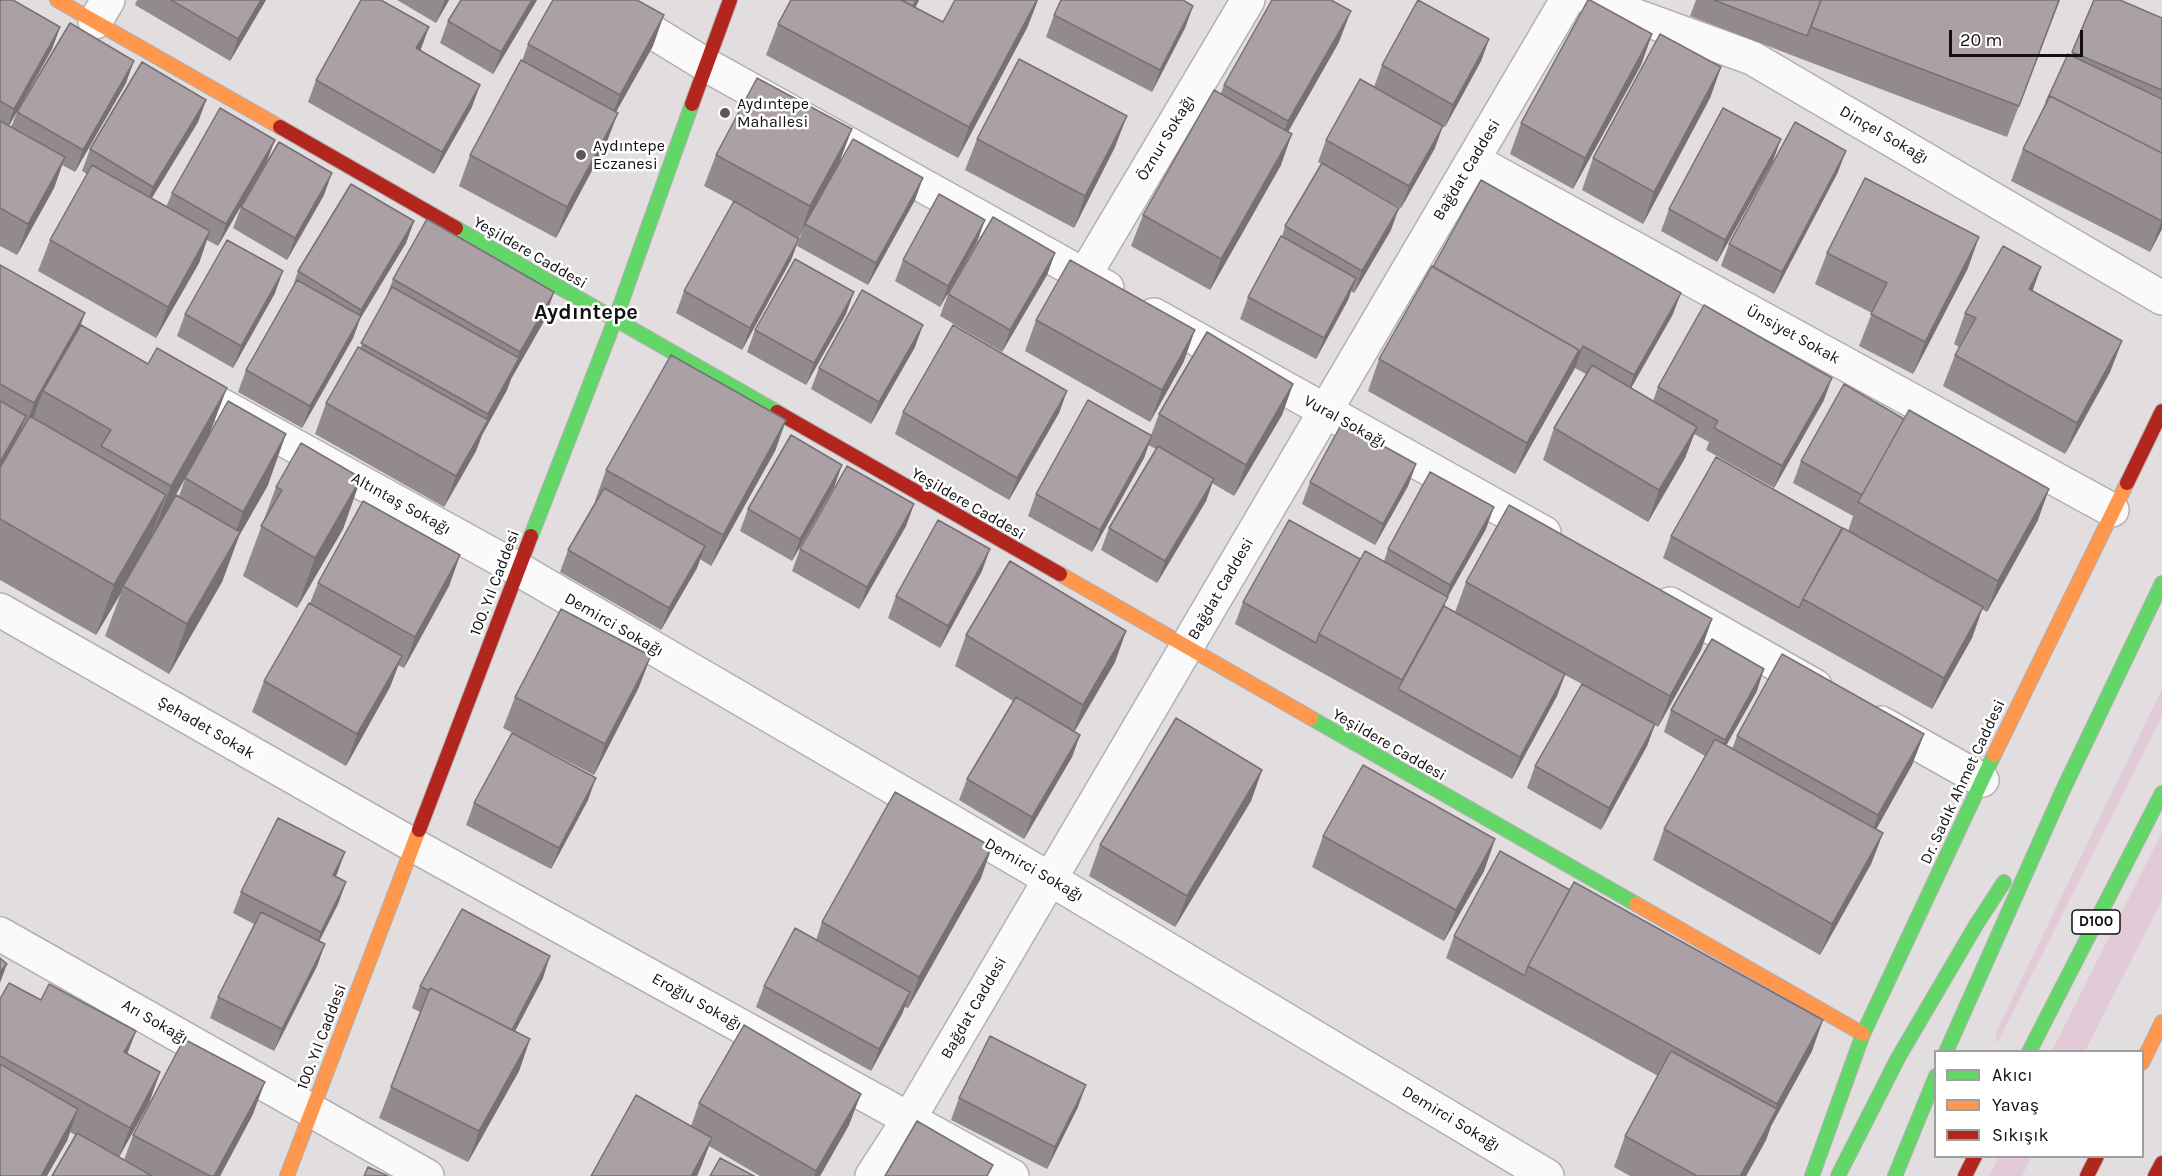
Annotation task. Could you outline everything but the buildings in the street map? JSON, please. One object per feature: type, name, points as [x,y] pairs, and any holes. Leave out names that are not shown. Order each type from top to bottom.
[{"type":"main road","name":"Yeşildere Caddesi","points":[[57,0],[101,11],[615,321],[1863,1034]]},
{"type":"main road","name":"100. Yıl Caddesi","points":[[287,1176],[615,321],[730,0]]},
{"type":"main road","name":"Dr. Sadık Ahmet Caddesi","points":[[1812,1176],[1863,1034],[1982,780],[2162,411]]},
{"type":"main road","points":[[1947,1050],[2062,792],[2162,583]]},
{"type":"main road","points":[[1838,1176],[1898,1058],[1976,925],[2062,792]]},
{"type":"main road","name":"D100","points":[[2030,1050],[2162,793]]},
{"type":"main road","points":[[2144,1059],[2162,1022]]},
{"type":"main road","points":[[1895,1176],[1934,1078]]},
{"type":"main road","points":[[1965,1176],[1974,1158]]},
{"type":"main road","points":[[2088,1176],[2096,1158]]},
{"type":"main road","points":[[2155,1176],[2162,1163]]},
{"type":"street","name":"Vural Sokağı","points":[[600,0],[708,66],[1565,545]]},
{"type":"street","name":"Öznur Sokağı","points":[[1084,276],[1248,0]]},
{"type":"street","name":"Bağdat Caddesi","points":[[872,1176],[909,1119],[1568,0]]},
{"type":"street","name":"Dinçel Sokağı","points":[[1592,0],[1752,58],[2162,298]]},
{"type":"street","name":"Ünsiyet Sokak","points":[[1473,160],[2112,510]]},
{"type":"street","name":"Altıntaş Sokağı","points":[[155,369],[518,569]]},
{"type":"street","name":"Demirci Sokağı","points":[[518,569],[1050,879],[1547,1176]]},
{"type":"street","points":[[1648,592],[1982,780]]},
{"type":"street","name":"Şehadet Sokak","points":[[0,610],[413,845]]},
{"type":"street","name":"Eroğlu Sokağı","points":[[413,845],[1012,1176]]},
{"type":"street","name":"Arı Sokağı","points":[[0,934],[427,1176]]},
{"type":"shaded area","points":[[2162,689],[2162,716],[1997,1044],[1996,1032]]},
{"type":"shaded area","points":[[2162,832],[2162,900],[2086,1050],[2053,1050]]},
{"type":"shaded area","points":[[1998,1158],[2031,1158],[2022,1176],[1989,1176]]},
{"type":"traffic: fast","points":[[531,536],[615,320],[692,104]]},
{"type":"traffic: fast","points":[[456,228],[777,412]]},
{"type":"traffic: fast","points":[[1947,1050],[2062,792],[2162,583]]},
{"type":"traffic: fast","points":[[1311,718],[1636,904]]},
{"type":"traffic: fast","points":[[1812,1176],[1863,1034],[1994,755]]},
{"type":"traffic: fast","points":[[2030,1050],[2162,793]]},
{"type":"traffic: fast","points":[[1838,1176],[1898,1058],[1976,925],[2004,882]]},
{"type":"traffic: fast","points":[[1895,1176],[1934,1081]]},
{"type":"traffic: slow","points":[[57,0],[280,127]]},
{"type":"traffic: slow","points":[[1994,755],[2127,483]]},
{"type":"traffic: slow","points":[[1060,574],[1311,718]]},
{"type":"traffic: slow","points":[[287,1176],[419,830]]},
{"type":"traffic: slow","points":[[1636,904],[1863,1034]]},
{"type":"traffic: slow","points":[[2144,1059],[2162,1022]]},
{"type":"traffic: jam","points":[[692,104],[730,0]]},
{"type":"traffic: jam","points":[[280,127],[456,228]]},
{"type":"traffic: jam","points":[[2127,483],[2162,411]]},
{"type":"traffic: jam","points":[[777,412],[1060,574]]},
{"type":"traffic: jam","points":[[419,830],[531,536]]},
{"type":"traffic: jam","points":[[1965,1176],[1974,1158]]},
{"type":"traffic: jam","points":[[2087,1176],[2096,1158]]},
{"type":"traffic: jam","points":[[2155,1176],[2162,1163]]},
{"type":"place","name":"Aydıntepe Mahallesi","points":[[725,113]]},
{"type":"place","name":"Aydıntepe Eczanesi","points":[[581,155]]},
{"type":"district","name":"Aydıntepe","points":[[586,313]]}]
